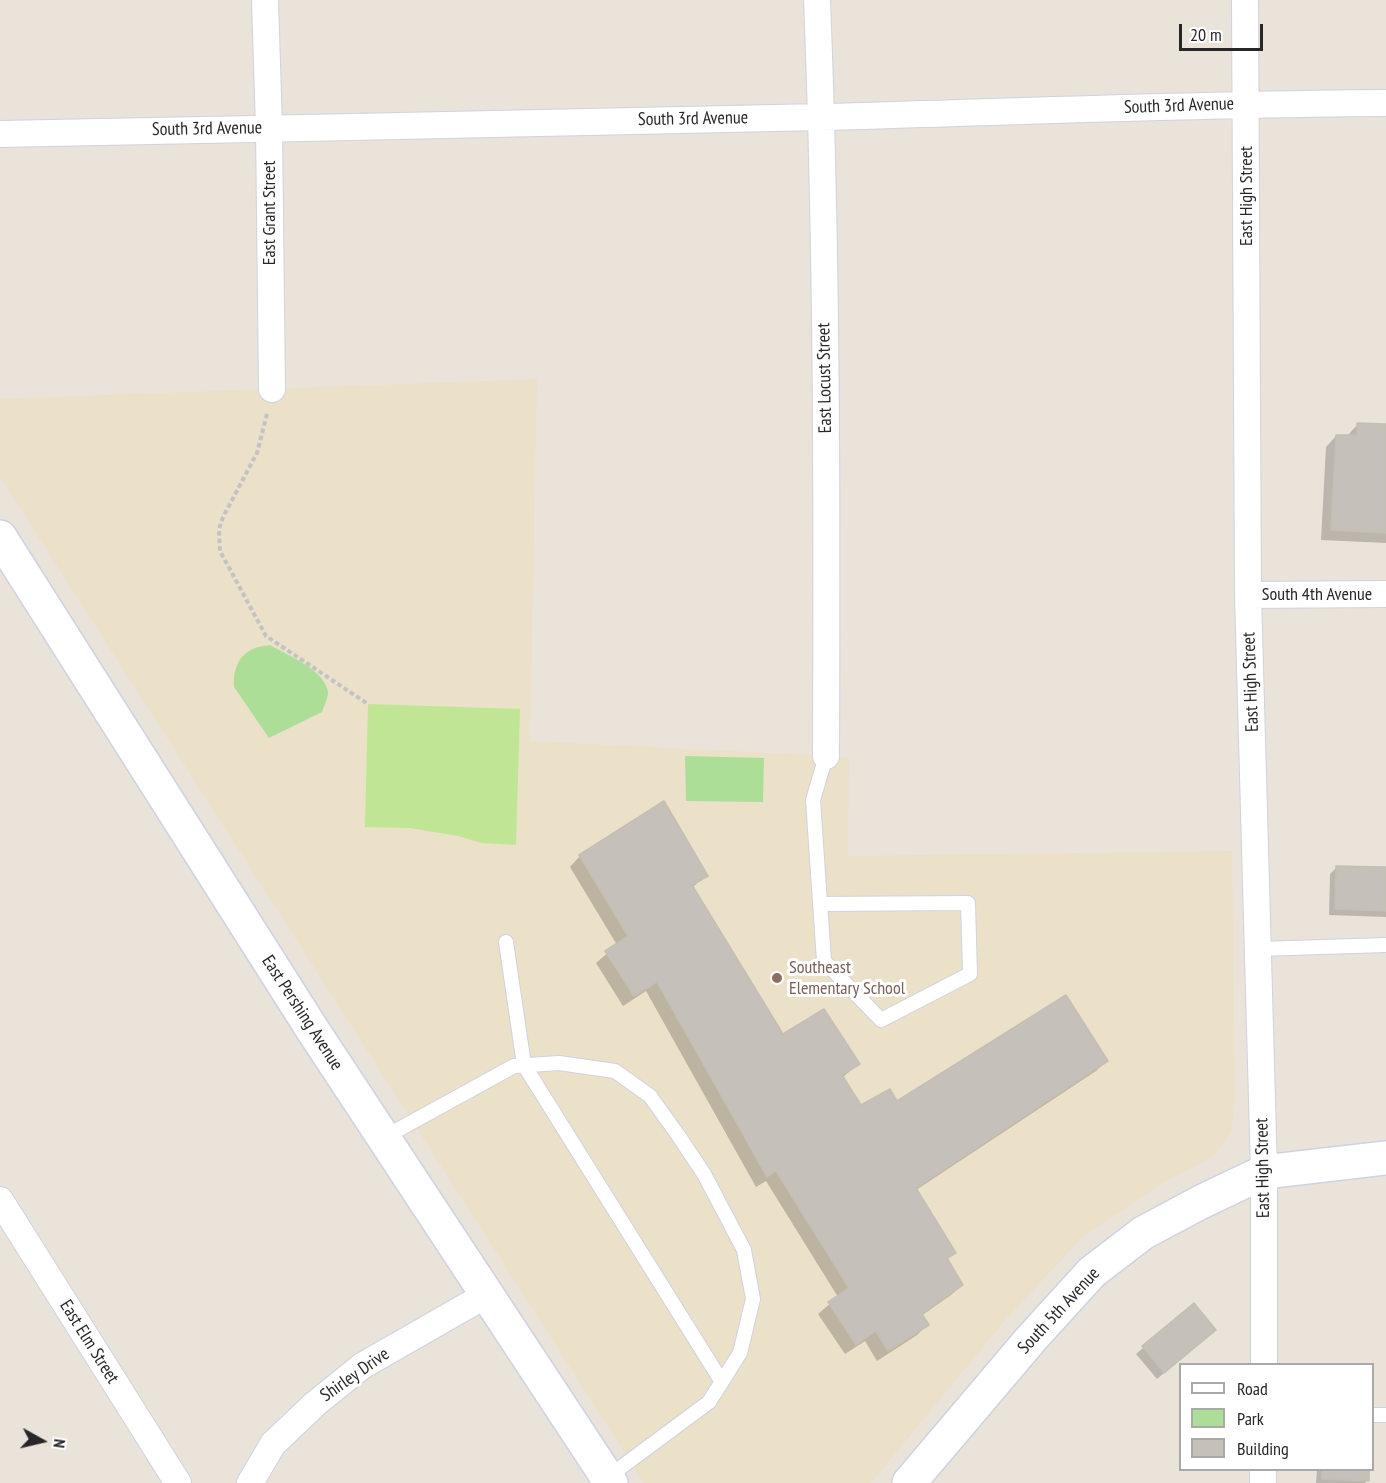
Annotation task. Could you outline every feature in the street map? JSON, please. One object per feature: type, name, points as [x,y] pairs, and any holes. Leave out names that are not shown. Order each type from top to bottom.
[{"type":"street","name":"East Grant Street","points":[[265,0],[272,389]]},
{"type":"street","name":"East Locust Street","points":[[818,0],[822,117],[827,520],[826,756]]},
{"type":"street","name":"East High Street","points":[[1245,0],[1248,595],[1264,1172],[1264,1363]]},
{"type":"street","name":"South 3rd Avenue","points":[[0,134],[822,117],[1247,104],[1386,103]]},
{"type":"street","name":"East Pershing Avenue","points":[[0,537],[312,1029],[609,1480]]},
{"type":"street","name":"South 4th Avenue","points":[[1248,595],[1386,594]]},
{"type":"street","name":"South 5th Avenue","points":[[909,1483],[1031,1339],[1092,1272],[1143,1233],[1264,1172],[1386,1158]]},
{"type":"street","name":"East Elm Street","points":[[0,1200],[178,1483]]},
{"type":"street","name":"Shirley Drive","points":[[250,1483],[273,1444],[315,1404],[362,1366],[486,1295]]},
{"type":"lane","points":[[820,904],[968,903],[970,974],[881,1020],[824,961],[820,904],[813,800],[826,756]]},
{"type":"lane","points":[[506,942],[524,1065],[722,1382]]},
{"type":"lane","points":[[1258,949],[1386,945]]},
{"type":"lane","points":[[383,1138],[514,1066],[559,1063],[615,1071],[650,1096],[704,1174],[744,1250],[753,1299],[741,1353],[709,1402],[609,1480]]},
{"type":"path","points":[[272,389],[257,453],[223,517],[219,530],[219,551],[266,636],[369,704]]},
{"type":"shaded area","name":"Southeast Elementary School","points":[[537,379],[530,741],[849,757],[848,856],[1232,851],[1235,1100],[1231,1132],[1214,1156],[1165,1182],[1084,1236],[1007,1318],[871,1483],[644,1483],[0,477],[0,399]]},
{"type":"green space","points":[[270,645],[314,671],[326,685],[328,693],[322,712],[269,738],[234,687],[234,682],[235,671],[242,657],[253,649]]},
{"type":"green space","points":[[368,704],[520,709],[516,845],[482,843],[458,836],[409,828],[365,827]]},
{"type":"green space","points":[[685,756],[764,758],[763,802],[686,801]]},
{"type":"building","points":[[1357,423],[1386,424],[1386,533],[1331,530],[1336,435],[1357,435]]},
{"type":"building","points":[[664,801],[708,876],[692,885],[783,1034],[824,1009],[860,1064],[842,1075],[861,1105],[890,1089],[897,1101],[1066,995],[1108,1061],[916,1188],[956,1253],[947,1258],[963,1285],[922,1314],[929,1325],[888,1351],[876,1331],[856,1345],[828,1302],[849,1288],[776,1171],[767,1177],[657,982],[634,996],[605,951],[628,936],[579,855]]},
{"type":"building","points":[[1336,866],[1386,867],[1386,911],[1335,909]]},
{"type":"building","points":[[1194,1303],[1216,1330],[1164,1373],[1142,1346]]},
{"type":"building","points":[[1322,1471],[1369,1471],[1369,1481],[1322,1479]]},
{"type":"place","name":"Southeast Elementary School","points":[[777,978]]}]
